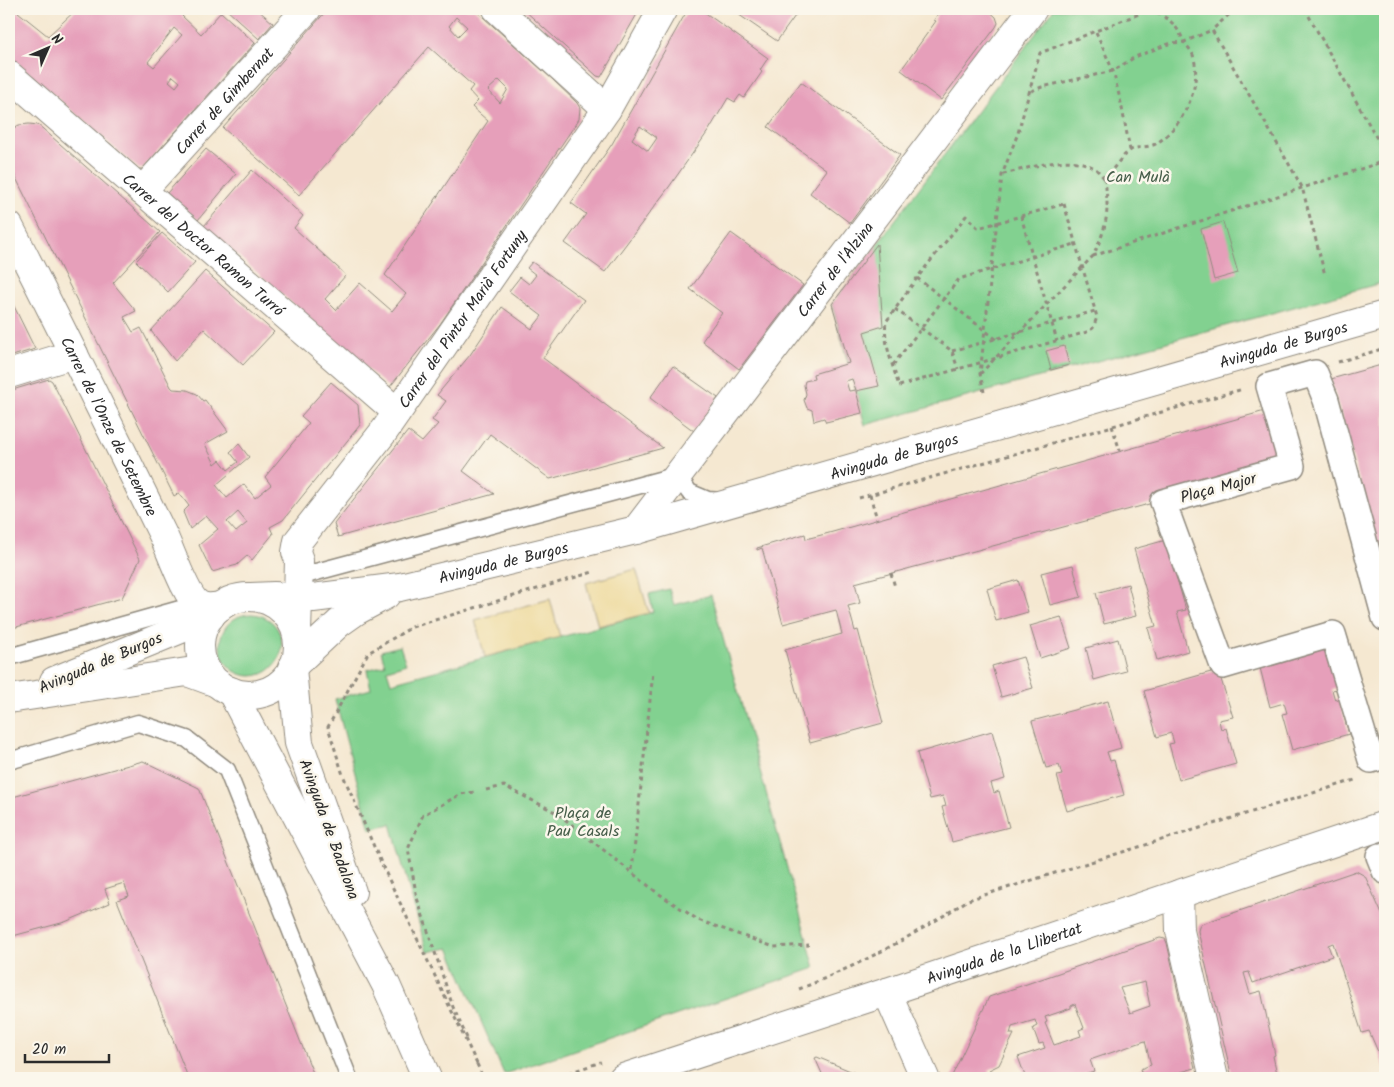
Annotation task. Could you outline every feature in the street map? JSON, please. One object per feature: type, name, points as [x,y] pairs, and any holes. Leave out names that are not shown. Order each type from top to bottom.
[{"type":"street","name":"Carrer de Gimbernat","points":[[142,191],[307,9]]},
{"type":"street","points":[[498,9],[607,109]]},
{"type":"street","name":"Carrer del Pintor Marià Fortuny","points":[[297,634],[281,592],[300,560],[296,552],[298,541],[379,438],[607,109],[663,9]]},
{"type":"street","name":"Carrer de l'Alzina","points":[[636,530],[1021,14]]},
{"type":"street","name":"Carrer del Doctor Ramon Turró","points":[[9,75],[397,412]]},
{"type":"street","name":"Carrer de l'Onze de Setembre","points":[[9,226],[166,541],[183,582],[210,609]]},
{"type":"street","name":"Avinguda de Burgos","points":[[13,698],[210,609],[240,598],[281,592],[313,598],[400,587],[636,530],[1385,315]]},
{"type":"street","points":[[9,374],[74,354]]},
{"type":"street","name":"Plaça Major","points":[[1385,618],[1326,400],[1315,373],[1269,386],[1292,466],[1163,502],[1223,666],[1333,634],[1371,760],[1385,756]]},
{"type":"street","name":"Avinguda de Burgos","points":[[13,698],[187,672],[224,687],[254,696],[270,692],[285,680],[293,667],[339,623],[356,611],[400,587]]},
{"type":"street","points":[[281,592],[266,600],[280,608],[291,619],[297,634]]},
{"type":"street","name":"Avinguda de Badalona","points":[[210,609],[201,644],[202,658],[208,672],[224,687],[386,985]]},
{"type":"street","name":"Avinguda de Badalona","points":[[297,634],[293,667],[299,743],[386,985],[427,1078]]},
{"type":"street","name":"Avinguda de la Llibertat","points":[[623,1078],[887,992],[1385,825]]},
{"type":"street","points":[[1179,894],[1180,931],[1214,1078]]},
{"type":"street","points":[[887,992],[925,1078]]},
{"type":"lane","points":[[281,592],[678,474],[689,492],[708,500],[733,502]]},
{"type":"lane","points":[[9,657],[210,609]]},
{"type":"lane","points":[[9,761],[138,723],[187,739],[227,770],[349,1078]]},
{"type":"path","points":[[1029,92],[1042,87],[1113,71],[1135,57],[1171,43],[1184,42],[1212,30],[1235,9]]},
{"type":"path","points":[[1305,9],[1385,153]]},
{"type":"path","points":[[984,392],[980,374],[1002,175],[1018,133],[1040,53],[1149,10],[1164,16],[1178,28],[1184,42],[1192,53],[1196,70],[1193,92],[1185,110],[1171,130],[1156,144],[1130,150],[1105,179]]},
{"type":"path","points":[[1212,30],[1302,187],[1325,275]]},
{"type":"path","points":[[1096,32],[1113,71],[1130,150]]},
{"type":"path","points":[[980,374],[1093,256],[1101,240],[1108,218],[1105,179],[1093,167],[1074,161],[1055,162],[1002,175]]},
{"type":"path","points":[[1093,256],[1302,187],[1385,162]]},
{"type":"path","points":[[1064,204],[1097,317],[1092,328],[1087,332],[899,386],[892,365],[885,330],[886,322],[917,278],[966,216],[978,228],[1021,216],[1064,204]]},
{"type":"path","points":[[1021,216],[1057,341]]},
{"type":"path","points":[[892,365],[959,279],[1075,244]]},
{"type":"path","points":[[917,278],[996,339]]},
{"type":"path","points":[[895,309],[952,351],[958,369]]},
{"type":"path","points":[[952,351],[1095,311]]},
{"type":"path","points":[[1329,364],[1385,348]]},
{"type":"path","points":[[852,499],[1244,389]]},
{"type":"path","points":[[1112,426],[1120,451]]},
{"type":"path","points":[[870,495],[877,519]]},
{"type":"path","points":[[477,1064],[382,865],[343,775],[328,727],[368,653],[412,627],[595,571]]},
{"type":"path","points":[[891,573],[896,587]]},
{"type":"path","points":[[632,871],[654,672]]},
{"type":"path","points":[[832,976],[924,929],[968,900],[1359,779]]},
{"type":"path","points":[[486,790],[504,786],[557,812],[656,890],[698,920],[774,947],[809,945]]},
{"type":"path","points":[[474,792],[462,794],[423,815],[408,849],[417,898],[453,1007],[483,1078]]},
{"type":"green space","name":"Can Mulà","points":[[1054,9],[1385,9],[1385,282],[865,425],[832,304]]},
{"type":"green space","name":"Plaça de Pau Casals","points":[[669,589],[674,605],[711,595],[815,968],[504,1074],[449,948],[427,952],[391,824],[370,829],[335,699],[371,689],[367,670],[385,665],[381,651],[400,646],[406,664],[387,670],[391,683],[653,612],[649,594]]},
{"type":"green space","points":[[245,614],[257,614],[273,623],[280,633],[282,645],[280,657],[273,667],[257,676],[245,676],[234,671],[225,662],[220,651],[220,639],[225,628],[234,619]]},
{"type":"sand","points":[[636,569],[649,613],[598,626],[586,583]]},
{"type":"sand","points":[[550,599],[560,637],[485,657],[475,620]]},
{"type":"building","points":[[9,9],[21,9],[18,12],[48,36],[77,9],[188,9],[182,16],[201,34],[221,12],[255,43],[142,169],[139,169],[9,56]],"holes":[[[174,28],[182,35],[154,67],[148,62]],[[173,76],[180,82],[176,87],[169,81]]]},
{"type":"building","points":[[226,9],[257,9],[273,23],[259,39]]},
{"type":"building","points":[[328,9],[474,9],[552,79],[580,108],[579,119],[440,324],[389,388],[204,226],[252,170],[303,216],[294,228],[346,275],[325,299],[336,310],[360,283],[392,311],[406,294],[385,275],[488,121],[472,107],[478,101],[469,91],[473,86],[429,47],[299,195],[223,128]],"holes":[[[456,17],[467,27],[458,36],[449,26]],[[499,80],[508,89],[500,103],[488,90]]]},
{"type":"building","points":[[523,9],[640,9],[601,77],[597,76]]},
{"type":"building","points":[[688,9],[700,9],[768,58],[760,70],[762,72],[744,98],[740,95],[735,102],[728,98],[709,130],[669,187],[605,272],[565,243],[586,214],[571,203],[612,144]],"holes":[[[640,126],[657,138],[648,151],[632,139]]]},
{"type":"building","points":[[732,9],[800,9],[777,41]]},
{"type":"building","points":[[935,9],[987,9],[996,17],[998,23],[941,100],[901,70],[936,21],[934,20],[939,12]]},
{"type":"building","points":[[801,82],[900,155],[850,223],[810,193],[827,170],[768,127]]},
{"type":"building","points":[[19,125],[38,125],[160,232],[113,283],[136,311],[124,317],[133,332],[141,328],[171,387],[173,389],[187,390],[197,394],[203,401],[205,400],[228,431],[205,444],[215,464],[220,460],[228,470],[238,462],[230,452],[239,444],[249,457],[216,485],[227,498],[244,484],[255,498],[271,485],[265,477],[309,423],[301,416],[331,382],[358,405],[360,425],[283,520],[270,527],[273,534],[252,560],[248,555],[237,565],[212,572],[199,545],[218,529],[206,516],[190,529],[183,512],[189,506],[179,493],[174,496],[9,164],[10,130]],"holes":[[[238,512],[247,523],[236,532],[227,522]]]},
{"type":"building","points":[[206,149],[236,174],[198,220],[167,193]]},
{"type":"building","points":[[1223,222],[1238,273],[1214,280],[1201,229]]},
{"type":"building","points":[[162,233],[195,262],[168,292],[136,261]]},
{"type":"building","points":[[731,233],[803,285],[739,369],[702,341],[722,313],[690,289]]},
{"type":"building","points":[[877,244],[883,326],[864,332],[879,386],[856,391],[862,413],[826,422],[824,418],[814,421],[812,410],[807,408],[804,400],[806,394],[805,381],[814,379],[813,374],[849,363],[832,304]],"holes":[[[852,379],[856,390],[849,391],[846,381]]]},
{"type":"building","points":[[532,262],[584,300],[543,358],[663,448],[550,479],[490,434],[463,471],[494,494],[338,537],[334,524],[408,431],[422,442],[438,424],[432,420],[446,401],[437,395],[470,355],[502,307],[532,329],[542,316],[509,291],[520,277],[529,284],[536,275],[527,268]]},
{"type":"building","points":[[205,271],[274,332],[243,365],[204,329],[175,361],[151,331]]},
{"type":"building","points":[[9,296],[35,349],[9,357]]},
{"type":"building","points":[[1064,346],[1069,365],[1051,370],[1046,351]]},
{"type":"building","points":[[1385,364],[1385,588],[1365,501],[1331,379]]},
{"type":"building","points":[[673,366],[718,398],[694,431],[650,398]]},
{"type":"building","points":[[49,379],[52,381],[140,559],[122,598],[9,629],[9,513],[15,509],[9,496],[9,391]]},
{"type":"building","points":[[1272,409],[1288,462],[1242,479],[855,583],[860,603],[848,606],[855,631],[858,630],[883,723],[810,743],[785,650],[842,634],[836,610],[783,624],[762,548],[757,550],[757,548],[805,534],[806,539],[829,533]]},
{"type":"building","points":[[1166,540],[1186,610],[1177,612],[1188,651],[1157,660],[1148,628],[1156,626],[1134,549]]},
{"type":"building","points":[[1073,565],[1081,597],[1050,605],[1041,573]]},
{"type":"building","points":[[1018,580],[1028,612],[996,621],[987,589]]},
{"type":"building","points":[[1128,584],[1136,616],[1104,624],[1096,593]]},
{"type":"building","points":[[1061,617],[1071,648],[1040,658],[1030,626]]},
{"type":"building","points":[[1118,639],[1126,671],[1094,680],[1086,648]]},
{"type":"building","points":[[1333,640],[1345,687],[1332,690],[1335,700],[1339,698],[1349,734],[1292,750],[1282,714],[1287,713],[1284,703],[1270,707],[1258,660]]},
{"type":"building","points":[[1023,657],[1033,688],[1001,697],[992,666]]},
{"type":"building","points":[[1218,670],[1233,717],[1219,720],[1221,730],[1226,728],[1236,764],[1179,780],[1169,744],[1174,743],[1171,733],[1157,737],[1144,691]]},
{"type":"building","points":[[1108,701],[1121,748],[1107,752],[1110,761],[1114,760],[1124,795],[1067,811],[1057,776],[1062,775],[1059,765],[1046,768],[1032,721]]},
{"type":"building","points":[[992,731],[1005,779],[991,783],[994,793],[999,791],[1009,827],[952,842],[942,807],[946,806],[943,796],[930,799],[917,753]]},
{"type":"building","points":[[143,761],[199,788],[315,1078],[180,1078],[187,1075],[117,900],[129,896],[124,883],[105,889],[110,903],[65,922],[9,937],[9,798]]},
{"type":"building","points":[[1356,871],[1365,876],[1385,921],[1385,1068],[1369,1031],[1362,1033],[1333,943],[1328,945],[1332,956],[1253,983],[1249,972],[1244,973],[1250,994],[1261,991],[1278,1078],[1232,1078],[1198,931],[1199,927],[1201,924]]},
{"type":"building","points":[[1160,938],[1165,939],[1195,1068],[1160,1078],[1143,1078],[1140,1069],[1151,1065],[1145,1041],[1090,1060],[1094,1071],[1072,1078],[1019,1078],[1025,1076],[1018,1057],[1045,1048],[1043,1043],[1039,1044],[1033,1028],[1037,1026],[1035,1020],[1012,1027],[1010,1034],[1014,1034],[999,1065],[989,1070],[993,1078],[951,1078],[989,997]],"holes":[[[1145,982],[1150,1006],[1130,1013],[1120,988]],[[1075,1004],[1084,1028],[1079,1030],[1081,1036],[1054,1045],[1045,1023],[1047,1022],[1045,1017],[1071,1008]]]},
{"type":"building","points":[[817,1057],[867,1078],[824,1078],[815,1058]]}]
